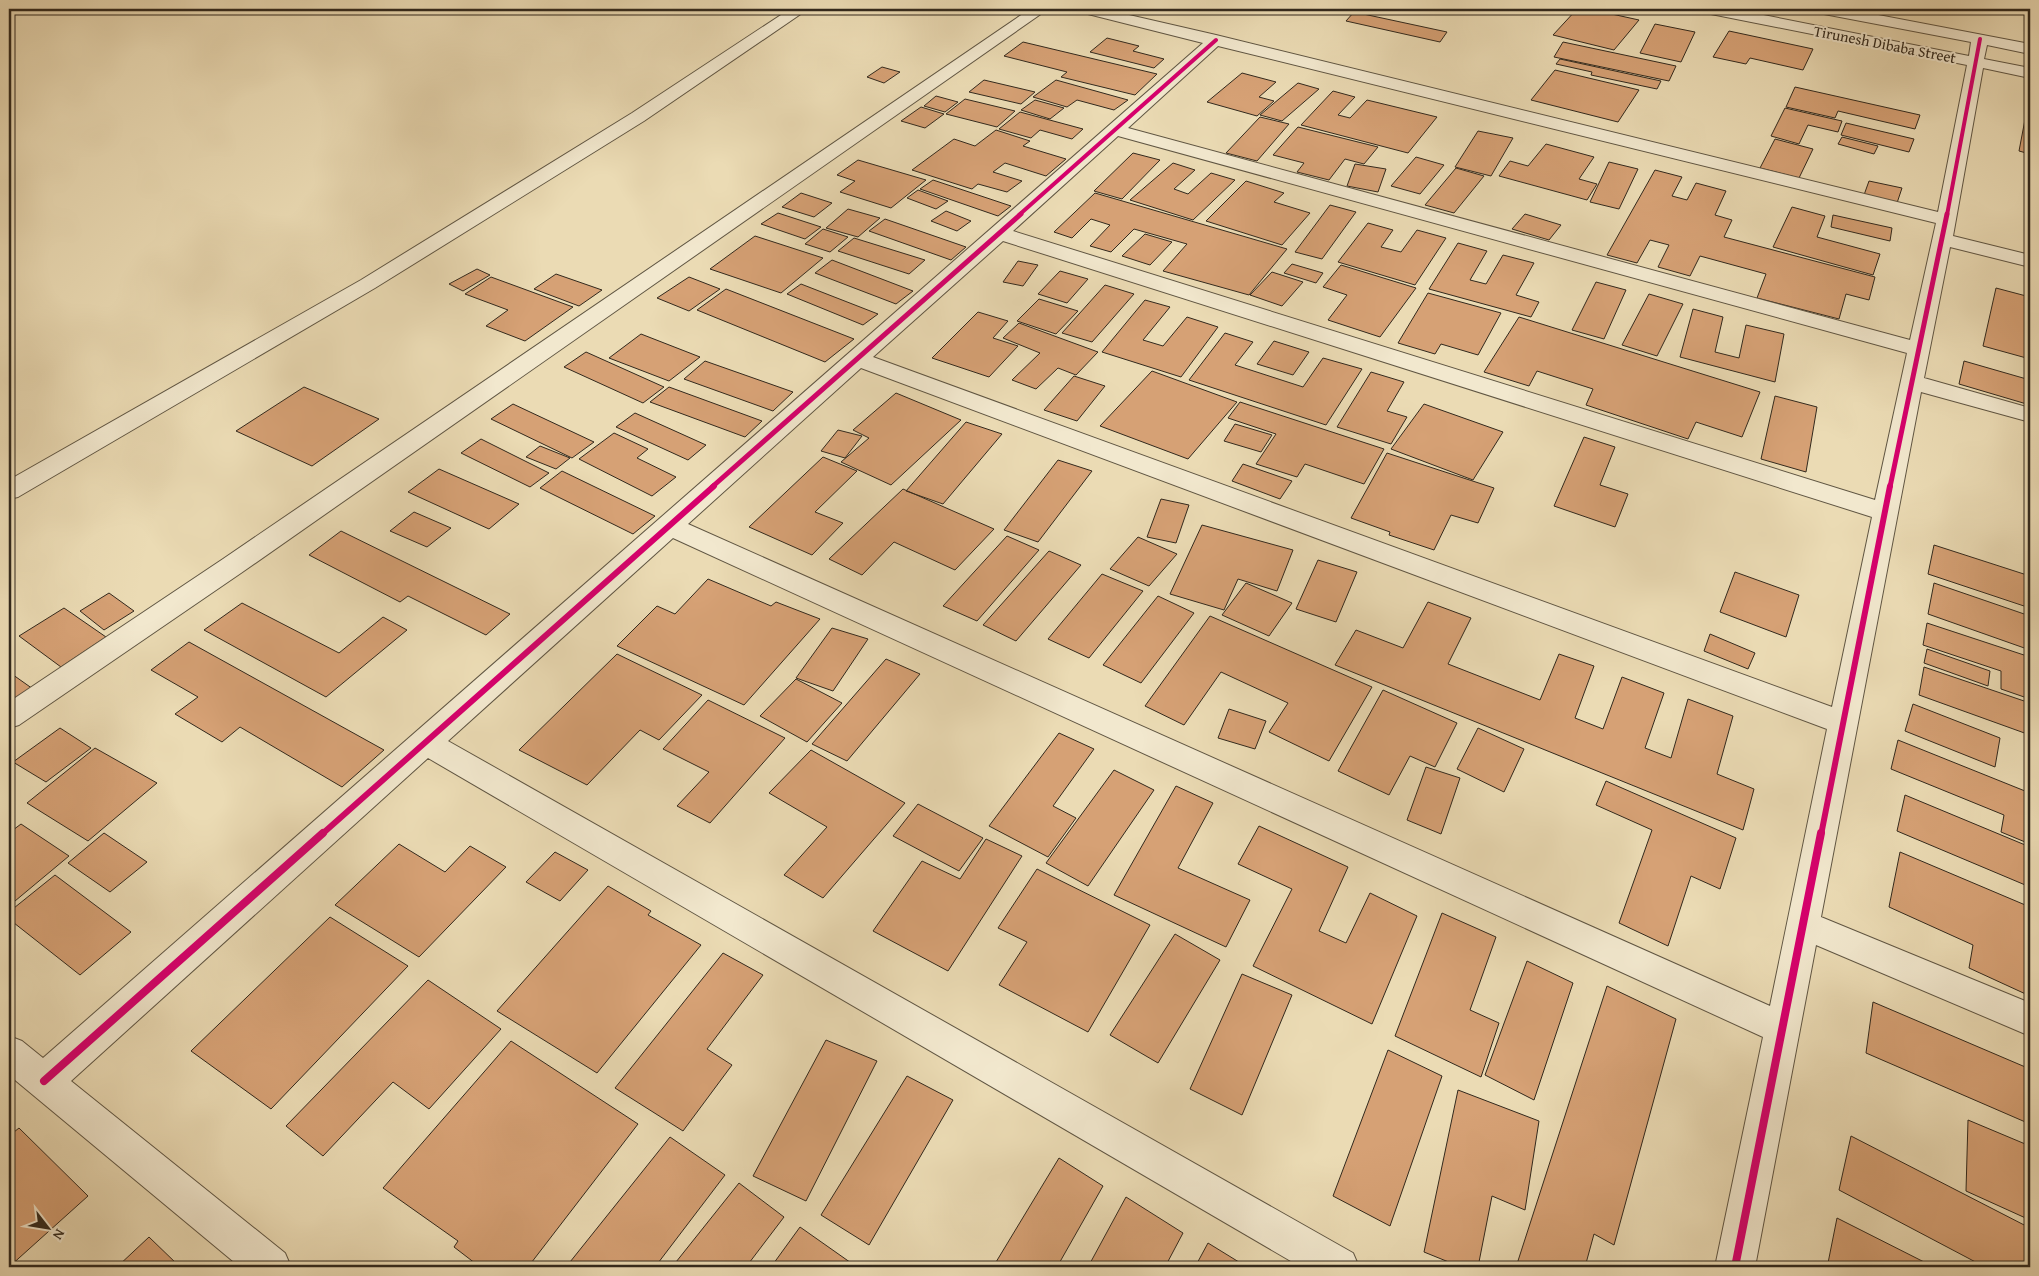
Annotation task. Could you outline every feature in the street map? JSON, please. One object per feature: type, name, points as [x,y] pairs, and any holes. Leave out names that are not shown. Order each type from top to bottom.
[{"type":"street","points":[[9,491],[368,284],[638,117],[800,9]]},
{"type":"street","points":[[9,716],[240,561],[1040,9]]},
{"type":"street","points":[[1085,9],[1216,40],[1944,229],[2030,261]]},
{"type":"street","name":"Tirunesh Dibaba Street","points":[[1711,9],[2030,73]]},
{"type":"street","name":"Tirunesh Dibaba Street","points":[[1824,9],[2030,49]]},
{"type":"street","points":[[1735,1267],[1918,349],[1944,229],[1980,39]]},
{"type":"street","points":[[44,1081],[1216,40]]},
{"type":"street","points":[[1115,130],[1918,349]]},
{"type":"street","points":[[999,233],[1886,512]]},
{"type":"street","points":[[857,359],[1843,723]]},
{"type":"street","points":[[1912,382],[2030,416]]},
{"type":"street","points":[[669,526],[1783,1029]]},
{"type":"street","points":[[425,742],[1339,1267]]},
{"type":"street","points":[[1804,925],[2030,1020]]},
{"type":"street","points":[[9,1053],[271,1267]]},
{"type":"building","points":[[1107,9],[1130,9],[1122,15],[1104,11]]},
{"type":"building","points":[[1577,9],[1589,9],[1639,20],[1614,50],[1553,35]]},
{"type":"building","points":[[1354,12],[1447,32],[1440,42],[1346,21]]},
{"type":"building","points":[[1655,24],[1695,32],[1681,62],[1640,53]]},
{"type":"building","points":[[1729,31],[1813,49],[1803,70],[1750,58],[1746,64],[1713,57]]},
{"type":"building","points":[[1107,38],[1139,46],[1133,51],[1164,59],[1154,68],[1090,52]]},
{"type":"building","points":[[1023,42],[1157,74],[1135,95],[1061,77],[1067,72],[1004,56]]},
{"type":"building","points":[[1563,42],[1676,66],[1669,81],[1554,57]]},
{"type":"building","points":[[1560,59],[1661,81],[1657,89],[1591,75],[1592,72],[1556,64]]},
{"type":"building","points":[[882,67],[900,72],[884,83],[867,77]]},
{"type":"building","points":[[1555,70],[1639,90],[1618,122],[1531,100]]},
{"type":"building","points":[[1242,73],[1276,82],[1259,97],[1274,101],[1257,116],[1207,102]]},
{"type":"building","points":[[984,80],[1035,92],[1021,104],[969,92]]},
{"type":"building","points":[[1056,80],[1128,100],[1114,110],[1077,100],[1067,107],[1033,97]]},
{"type":"building","points":[[1298,83],[1319,89],[1282,121],[1260,115]]},
{"type":"building","points":[[1795,87],[1920,115],[1915,129],[1838,111],[1835,118],[1786,107]]},
{"type":"building","points":[[1333,91],[1355,97],[1338,115],[1350,118],[1367,100],[1437,117],[1408,153],[1301,125]]},
{"type":"building","points":[[936,96],[958,102],[945,112],[924,106]]},
{"type":"building","points":[[965,99],[1015,111],[997,127],[946,114]]},
{"type":"building","points":[[1035,100],[1064,108],[1050,119],[1021,110]]},
{"type":"building","points":[[921,107],[944,114],[925,128],[901,121]]},
{"type":"building","points":[[1785,108],[1842,121],[1838,132],[1808,125],[1799,144],[1771,136]]},
{"type":"building","points":[[2027,109],[2030,110],[2030,154],[2019,151]]},
{"type":"building","points":[[1020,112],[1083,129],[1072,139],[1040,130],[1031,138],[999,129]]},
{"type":"building","points":[[1260,117],[1289,124],[1257,161],[1226,153]]},
{"type":"building","points":[[1846,123],[1914,139],[1909,152],[1841,135]]},
{"type":"building","points":[[1298,127],[1378,147],[1364,164],[1345,159],[1329,180],[1297,172],[1304,163],[1273,155]]},
{"type":"building","points":[[996,130],[1030,141],[1023,146],[1066,159],[1046,176],[1005,163],[993,172],[1022,181],[1007,192],[978,184],[972,189],[912,170],[954,139],[975,146]]},
{"type":"building","points":[[1478,131],[1513,138],[1491,176],[1455,167]]},
{"type":"building","points":[[1842,137],[1878,146],[1874,154],[1838,144]]},
{"type":"building","points":[[1775,139],[1813,149],[1799,178],[1760,168]]},
{"type":"building","points":[[1546,144],[1594,157],[1579,179],[1597,184],[1587,200],[1499,176],[1510,161],[1528,166]]},
{"type":"building","points":[[1133,153],[1160,160],[1122,199],[1094,191]]},
{"type":"building","points":[[1416,157],[1444,165],[1420,194],[1391,186]]},
{"type":"building","points":[[858,160],[926,180],[891,208],[840,192],[855,181],[837,175]]},
{"type":"building","points":[[1609,162],[1638,169],[1619,209],[1590,202]]},
{"type":"building","points":[[1173,163],[1195,170],[1174,189],[1188,194],[1211,173],[1235,180],[1193,220],[1130,200]]},
{"type":"building","points":[[1355,164],[1386,169],[1378,192],[1347,186]]},
{"type":"building","points":[[1456,168],[1484,176],[1454,213],[1425,205]]},
{"type":"building","points":[[1655,170],[1682,177],[1672,196],[1687,200],[1696,183],[1726,191],[1715,215],[1732,220],[1724,237],[1875,277],[1869,300],[1846,294],[1839,319],[1757,298],[1766,274],[1700,256],[1690,276],[1658,267],[1669,245],[1650,240],[1637,263],[1607,255]]},
{"type":"building","points":[[933,180],[1011,206],[998,216],[920,189]]},
{"type":"building","points":[[1246,181],[1284,193],[1274,202],[1310,213],[1282,245],[1206,221]]},
{"type":"building","points":[[1869,181],[1902,188],[1897,203],[1864,195]]},
{"type":"building","points":[[918,190],[948,201],[936,209],[907,198]]},
{"type":"building","points":[[801,193],[832,203],[814,217],[782,207]]},
{"type":"building","points":[[1095,193],[1287,249],[1249,295],[1163,271],[1187,244],[1134,229],[1111,252],[1090,246],[1110,225],[1091,219],[1072,238],[1054,232]]},
{"type":"building","points":[[1330,205],[1356,212],[1322,259],[1295,252]]},
{"type":"building","points":[[1792,207],[1825,216],[1817,237],[1880,254],[1873,275],[1773,247]]},
{"type":"building","points":[[848,209],[880,218],[858,237],[826,228]]},
{"type":"building","points":[[946,211],[971,221],[957,231],[931,221]]},
{"type":"building","points":[[778,213],[821,227],[805,239],[761,224]]},
{"type":"building","points":[[1525,214],[1561,225],[1549,240],[1512,229]]},
{"type":"building","points":[[1833,215],[1892,228],[1890,241],[1831,227]]},
{"type":"building","points":[[885,219],[966,247],[951,260],[869,231]]},
{"type":"building","points":[[1368,223],[1393,230],[1381,247],[1401,252],[1417,230],[1446,238],[1415,285],[1338,262]]},
{"type":"building","points":[[823,229],[848,237],[830,252],[805,244]]},
{"type":"building","points":[[1145,234],[1172,242],[1150,265],[1122,256]]},
{"type":"building","points":[[755,236],[823,258],[781,293],[710,269]]},
{"type":"building","points":[[854,238],[925,260],[909,274],[838,251]]},
{"type":"building","points":[[1458,243],[1487,251],[1470,280],[1486,284],[1503,255],[1534,263],[1516,295],[1539,302],[1531,317],[1429,289]]},
{"type":"building","points":[[832,260],[913,291],[896,304],[815,273]]},
{"type":"building","points":[[1018,261],[1038,265],[1023,286],[1003,282]]},
{"type":"building","points":[[1292,264],[1323,273],[1316,283],[1284,273]]},
{"type":"building","points":[[1341,265],[1416,288],[1380,337],[1328,320],[1347,295],[1323,287]]},
{"type":"building","points":[[477,269],[490,275],[463,291],[449,284]]},
{"type":"building","points":[[1060,271],[1088,279],[1067,303],[1038,294]]},
{"type":"building","points":[[1272,272],[1303,282],[1282,306],[1250,295]]},
{"type":"building","points":[[556,274],[602,290],[579,306],[534,289]]},
{"type":"building","points":[[491,277],[573,307],[525,341],[486,326],[508,310],[465,294]]},
{"type":"building","points":[[689,277],[720,289],[689,311],[657,298]]},
{"type":"building","points":[[1596,282],[1626,290],[1604,339],[1572,330]]},
{"type":"building","points":[[801,284],[878,314],[863,325],[787,294]]},
{"type":"building","points":[[1105,285],[1134,294],[1092,342],[1062,333]]},
{"type":"building","points":[[1996,288],[2030,297],[2030,359],[1983,346]]},
{"type":"building","points":[[726,289],[854,339],[825,362],[697,310]]},
{"type":"building","points":[[1428,293],[1501,313],[1478,355],[1441,344],[1435,354],[1398,343]]},
{"type":"building","points":[[1649,294],[1683,304],[1657,356],[1622,345]]},
{"type":"building","points":[[1039,299],[1078,311],[1056,334],[1017,321]]},
{"type":"building","points":[[1145,300],[1170,307],[1143,340],[1163,346],[1187,317],[1218,327],[1181,377],[1102,352]]},
{"type":"building","points":[[1693,309],[1723,317],[1715,352],[1739,358],[1746,325],[1784,334],[1775,382],[1680,357]]},
{"type":"building","points":[[978,312],[1008,321],[993,338],[1018,346],[989,377],[932,358]]},
{"type":"building","points":[[1519,317],[1760,392],[1742,437],[1696,422],[1688,439],[1586,405],[1593,389],[1537,371],[1529,386],[1484,372]]},
{"type":"building","points":[[1019,323],[1098,352],[1076,375],[1058,368],[1036,389],[1012,380],[1040,353],[1003,338]]},
{"type":"building","points":[[1225,333],[1253,342],[1235,365],[1303,387],[1323,358],[1362,369],[1326,425],[1189,380]]},
{"type":"building","points":[[641,334],[700,357],[669,381],[609,358]]},
{"type":"building","points":[[1274,341],[1309,352],[1293,375],[1257,364]]},
{"type":"building","points":[[586,352],[664,387],[643,403],[564,367]]},
{"type":"building","points":[[705,361],[793,392],[773,411],[684,379]]},
{"type":"building","points":[[1964,361],[2030,380],[2030,405],[1959,384]]},
{"type":"building","points":[[1152,371],[1237,402],[1188,459],[1100,426]]},
{"type":"building","points":[[1371,372],[1404,382],[1387,411],[1407,417],[1391,444],[1337,427]]},
{"type":"building","points":[[1074,376],[1105,386],[1077,421],[1044,410]]},
{"type":"building","points":[[304,387],[379,419],[312,466],[236,431]]},
{"type":"building","points":[[669,387],[762,421],[745,437],[650,402]]},
{"type":"building","points":[[896,393],[961,420],[891,485],[841,462],[869,438],[853,430]]},
{"type":"building","points":[[1775,396],[1817,407],[1806,472],[1761,459]]},
{"type":"building","points":[[1240,402],[1384,449],[1364,484],[1305,464],[1297,477],[1256,464],[1276,434],[1228,418]]},
{"type":"building","points":[[513,404],[594,442],[572,458],[491,419]]},
{"type":"building","points":[[1424,404],[1503,432],[1473,480],[1391,449]]},
{"type":"building","points":[[635,413],[706,445],[688,460],[616,427]]},
{"type":"building","points":[[966,422],[1002,434],[943,504],[906,491]]},
{"type":"building","points":[[1235,424],[1272,435],[1261,452],[1224,441]]},
{"type":"building","points":[[838,430],[862,436],[845,458],[821,451]]},
{"type":"building","points":[[614,433],[648,449],[637,458],[676,477],[652,496],[579,459]]},
{"type":"building","points":[[1584,437],[1615,447],[1600,485],[1628,494],[1615,527],[1554,506]]},
{"type":"building","points":[[481,439],[549,473],[530,487],[461,453]]},
{"type":"building","points":[[540,446],[570,458],[556,469],[526,457]]},
{"type":"building","points":[[1387,453],[1494,488],[1478,523],[1451,515],[1434,550],[1389,535],[1390,532],[1351,518]]},
{"type":"building","points":[[823,457],[857,471],[815,512],[843,523],[812,555],[749,527]]},
{"type":"building","points":[[1058,460],[1092,471],[1038,542],[1004,530]]},
{"type":"building","points":[[1243,464],[1292,481],[1280,499],[1232,481]]},
{"type":"building","points":[[439,469],[519,504],[489,529],[408,492]]},
{"type":"building","points":[[562,471],[655,516],[633,534],[540,488]]},
{"type":"building","points":[[903,489],[994,529],[955,570],[894,542],[862,575],[829,559]]},
{"type":"building","points":[[1161,499],[1189,505],[1176,543],[1147,537]]},
{"type":"building","points":[[414,512],[451,528],[427,547],[390,531]]},
{"type":"building","points":[[1202,525],[1293,550],[1277,591],[1238,579],[1224,610],[1170,594]]},
{"type":"building","points":[[341,531],[510,614],[486,635],[408,596],[400,602],[309,555]]},
{"type":"building","points":[[1007,536],[1039,550],[977,621],[943,606]]},
{"type":"building","points":[[1138,537],[1177,554],[1149,586],[1110,569]]},
{"type":"building","points":[[1934,545],[2030,576],[2030,608],[1928,574]]},
{"type":"building","points":[[1049,551],[1081,565],[1016,641],[983,625]]},
{"type":"building","points":[[1318,560],[1357,572],[1336,622],[1296,609]]},
{"type":"building","points":[[1735,572],[1799,595],[1786,637],[1720,612]]},
{"type":"building","points":[[1102,574],[1143,591],[1089,658],[1048,639]]},
{"type":"building","points":[[708,579],[771,606],[776,602],[820,619],[744,705],[617,646],[657,606],[675,614]]},
{"type":"building","points":[[1246,583],[1292,603],[1269,636],[1222,615]]},
{"type":"building","points":[[1934,583],[2030,616],[2030,650],[1928,614]]},
{"type":"building","points":[[109,593],[134,611],[104,630],[80,611]]},
{"type":"building","points":[[1158,596],[1194,613],[1141,683],[1103,665]]},
{"type":"building","points":[[1428,602],[1471,618],[1448,664],[1540,700],[1559,654],[1594,666],[1575,718],[1603,729],[1622,677],[1664,693],[1645,748],[1671,758],[1688,699],[1733,716],[1717,774],[1754,789],[1743,830],[1335,665],[1356,630],[1403,648]]},
{"type":"building","points":[[242,603],[339,653],[383,617],[407,630],[326,697],[204,630]]},
{"type":"building","points":[[64,608],[106,637],[61,667],[19,636]]},
{"type":"building","points":[[1210,616],[1372,687],[1329,761],[1269,732],[1288,703],[1221,672],[1184,725],[1145,706]]},
{"type":"building","points":[[1927,623],[2030,657],[2030,699],[2001,689],[2001,671],[1923,645]]},
{"type":"building","points":[[832,628],[868,639],[833,691],[796,678]]},
{"type":"building","points":[[1710,634],[1755,653],[1748,669],[1704,651]]},
{"type":"building","points":[[189,642],[384,750],[342,787],[240,727],[222,742],[175,714],[198,697],[151,670]]},
{"type":"building","points":[[1927,649],[1990,671],[1988,686],[1924,663]]},
{"type":"building","points":[[617,654],[702,695],[659,740],[640,730],[587,785],[519,750]]},
{"type":"building","points":[[886,659],[920,674],[847,761],[812,744]]},
{"type":"building","points":[[1924,667],[2030,703],[2030,735],[1919,695]]},
{"type":"building","points":[[9,672],[33,689],[9,705]]},
{"type":"building","points":[[796,679],[842,703],[807,742],[760,716]]},
{"type":"building","points":[[1383,690],[1457,723],[1435,767],[1410,756],[1389,795],[1338,771]]},
{"type":"building","points":[[708,700],[785,738],[710,823],[677,806],[709,772],[663,749]]},
{"type":"building","points":[[1913,704],[2000,738],[1995,767],[1905,731]]},
{"type":"building","points":[[1229,709],[1266,721],[1255,749],[1218,738]]},
{"type":"building","points":[[60,728],[91,748],[46,782],[13,762]]},
{"type":"building","points":[[1478,728],[1524,749],[1504,792],[1457,769]]},
{"type":"building","points":[[1059,733],[1094,749],[1053,806],[1076,818],[1048,857],[989,826]]},
{"type":"building","points":[[1898,740],[2030,793],[2030,844],[2001,832],[2004,815],[1891,769]]},
{"type":"building","points":[[95,748],[157,783],[88,841],[27,803]]},
{"type":"building","points":[[811,750],[905,803],[823,898],[784,875],[827,827],[769,793]]},
{"type":"building","points":[[1426,767],[1460,778],[1441,834],[1407,820]]},
{"type":"building","points":[[1114,770],[1154,790],[1088,886],[1046,863]]},
{"type":"building","points":[[1606,781],[1736,838],[1720,889],[1691,876],[1668,946],[1619,923],[1652,830],[1596,805]]},
{"type":"building","points":[[1176,786],[1213,803],[1178,868],[1250,900],[1226,947],[1114,895]]},
{"type":"building","points":[[1905,795],[2030,847],[2030,887],[1897,831]]},
{"type":"building","points":[[918,804],[983,838],[959,871],[893,836]]},
{"type":"building","points":[[21,824],[69,856],[9,906],[9,833]]},
{"type":"building","points":[[1259,826],[1348,867],[1319,931],[1346,943],[1370,893],[1417,916],[1372,1024],[1253,966],[1292,889],[1238,864]]},
{"type":"building","points":[[104,833],[147,862],[110,892],[68,863]]},
{"type":"building","points":[[986,839],[1022,856],[948,971],[873,931],[922,861],[960,879]]},
{"type":"building","points":[[399,844],[445,872],[470,846],[506,867],[419,957],[335,905]]},
{"type":"building","points":[[555,852],[588,870],[560,901],[526,882]]},
{"type":"building","points":[[1900,852],[2030,907],[2030,996],[1969,968],[1973,945],[1889,907]]},
{"type":"building","points":[[1037,869],[1150,925],[1088,1032],[999,985],[1027,942],[998,928]]},
{"type":"building","points":[[55,875],[131,932],[80,975],[9,919],[9,912]]},
{"type":"building","points":[[608,886],[651,911],[648,915],[701,945],[597,1073],[497,1011]]},
{"type":"building","points":[[1442,913],[1496,937],[1470,1010],[1499,1023],[1481,1077],[1395,1036]]},
{"type":"building","points":[[330,917],[408,966],[271,1109],[191,1051]]},
{"type":"building","points":[[1175,934],[1220,960],[1158,1063],[1110,1035]]},
{"type":"building","points":[[723,953],[763,975],[707,1049],[732,1065],[683,1131],[615,1088]]},
{"type":"building","points":[[1527,961],[1573,983],[1534,1100],[1485,1075]]},
{"type":"building","points":[[1242,974],[1292,995],[1242,1115],[1190,1089]]},
{"type":"building","points":[[428,980],[501,1029],[429,1109],[393,1082],[323,1156],[286,1126]]},
{"type":"building","points":[[1607,986],[1676,1019],[1614,1245],[1594,1234],[1585,1267],[1516,1267]]},
{"type":"building","points":[[1873,1002],[2030,1069],[2030,1124],[1866,1053]]},
{"type":"building","points":[[826,1040],[877,1061],[806,1201],[753,1176]]},
{"type":"building","points":[[511,1041],[638,1124],[528,1267],[480,1267],[454,1247],[458,1241],[383,1188]]},
{"type":"building","points":[[1388,1050],[1442,1076],[1390,1226],[1333,1196]]},
{"type":"building","points":[[907,1076],[953,1100],[869,1245],[821,1215]]},
{"type":"building","points":[[1458,1090],[1539,1121],[1525,1210],[1492,1196],[1478,1267],[1461,1267],[1424,1252]]},
{"type":"building","points":[[1968,1120],[2030,1146],[2030,1220],[1966,1191]]},
{"type":"building","points":[[19,1128],[88,1196],[9,1267],[9,1136]]},
{"type":"building","points":[[1851,1136],[2030,1228],[2030,1267],[1985,1267],[1839,1190]]},
{"type":"building","points":[[670,1137],[725,1175],[655,1267],[566,1267]]},
{"type":"building","points":[[1059,1158],[1103,1186],[1057,1267],[993,1267]]},
{"type":"building","points":[[739,1183],[784,1217],[746,1267],[672,1267]]},
{"type":"building","points":[[1126,1197],[1183,1233],[1165,1267],[1088,1267]]},
{"type":"building","points":[[1837,1218],[1934,1267],[1836,1267],[1828,1263]]},
{"type":"building","points":[[800,1227],[854,1265],[853,1267],[771,1267]]},
{"type":"building","points":[[149,1237],[178,1265],[175,1267],[117,1267]]},
{"type":"building","points":[[1208,1243],[1247,1267],[1195,1267]]},
{"type":"cycle path","points":[[1735,1267],[1885,512],[1946,220],[1980,39]]},
{"type":"cycle path","points":[[44,1081],[1216,40]]}]
